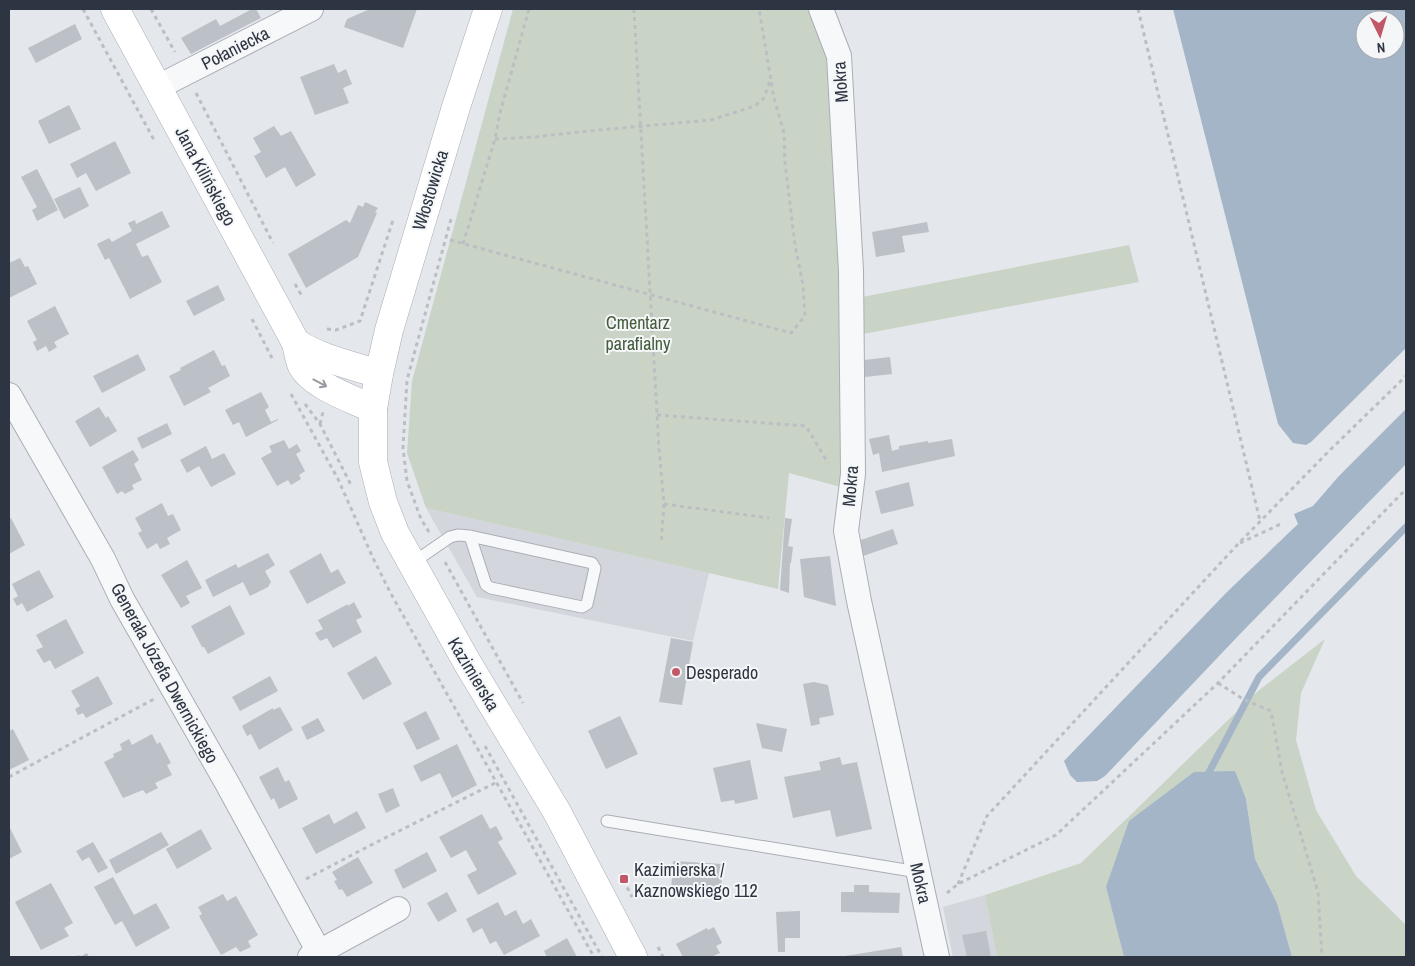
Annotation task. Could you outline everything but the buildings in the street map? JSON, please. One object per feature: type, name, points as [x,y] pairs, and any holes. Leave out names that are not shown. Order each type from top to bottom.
[{"type":"main road","name":"Jana Kilińskiego","points":[[115,9],[296,343],[302,366],[311,379],[373,409]]},
{"type":"main road","name":"Włostowicka","points":[[379,374],[389,330],[458,98],[488,9]]},
{"type":"main road","points":[[296,343],[312,354],[379,374]]},
{"type":"main road","name":"Kazimierska","points":[[379,374],[373,409],[374,462],[383,502],[395,532],[468,664],[557,812],[632,957]]},
{"type":"street","name":"Połaniecka","points":[[158,87],[311,9]]},
{"type":"street","name":"Mokra","points":[[821,9],[839,56],[851,271],[853,474],[846,531],[859,601],[937,957]]},
{"type":"street","name":"Generała Józefa Dwernickiego","points":[[9,395],[103,559],[122,599],[285,890],[315,955]]},
{"type":"street","points":[[315,955],[398,910]]},
{"type":"lane","points":[[412,564],[450,537],[458,535],[470,536],[592,563],[595,568],[587,604],[582,607],[491,588],[486,585],[470,536]]},
{"type":"lane","points":[[607,821],[918,872]]},
{"type":"path","points":[[151,9],[276,248]]},
{"type":"path","points":[[463,244],[496,139],[500,112],[529,9]]},
{"type":"path","points":[[634,9],[657,416],[664,504],[661,544]]},
{"type":"path","points":[[450,240],[791,334],[805,316],[803,285],[795,245],[785,163],[784,133],[774,98],[772,77],[759,9]]},
{"type":"path","points":[[1138,9],[1260,522]]},
{"type":"path","points":[[496,139],[711,120],[755,106],[764,98],[772,77]]},
{"type":"path","points":[[454,210],[407,380],[402,448],[407,481],[421,519],[524,704]]},
{"type":"path","points":[[322,326],[336,330],[360,321],[383,252]]},
{"type":"path","points":[[292,278],[304,300]]},
{"type":"path","points":[[250,316],[272,359]]},
{"type":"path","points":[[1406,376],[1238,544],[988,816],[958,884],[1056,835],[1218,683],[1406,489]]},
{"type":"path","points":[[290,391],[338,479],[390,592],[594,957]]},
{"type":"path","points":[[657,416],[806,426],[850,497]]},
{"type":"path","points":[[664,504],[769,518]]},
{"type":"path","points":[[1238,544],[1283,523]]},
{"type":"path","points":[[1218,683],[1243,699],[1271,711],[1282,772],[1318,892],[1322,957]]},
{"type":"path","points":[[9,776],[173,689]]},
{"type":"path","points":[[285,890],[497,782]]},
{"type":"shaded area","points":[[426,508],[709,573],[693,641],[477,597]]},
{"type":"shaded area","points":[[985,895],[997,957],[953,957],[943,907]]},
{"type":"green space","name":"Cmentarz parafialny","points":[[513,9],[814,9],[837,66],[843,486],[789,473],[778,589],[426,508],[407,453],[412,381]]},
{"type":"green space","points":[[1129,245],[1139,282],[858,335],[857,298]]},
{"type":"green space","points":[[1325,639],[1301,693],[1296,740],[1316,810],[1356,876],[1406,925],[1406,957],[1292,957],[1277,903],[1255,859],[1246,799],[1106,887],[1124,957],[997,957],[985,895],[1081,863],[1258,691]]},
{"type":"water","points":[[1173,9],[1406,9],[1406,348],[1311,442],[1306,445],[1293,443],[1278,424]]},
{"type":"water","points":[[1406,409],[1406,464],[1105,776],[1097,781],[1077,782],[1070,775],[1064,761],[1227,592],[1298,524],[1294,514],[1313,506],[1338,477]]},
{"type":"water","points":[[1235,771],[1246,799],[1255,859],[1277,903],[1292,957],[1124,957],[1106,887],[1129,821],[1194,772]]},
{"type":"waterway","points":[[1206,778],[1259,677],[1406,527]]},
{"type":"place","name":"Desperado","points":[[676,672]]},
{"type":"place","name":"Kazimierska / Kaznowskiego 112","points":[[624,879]]}]
